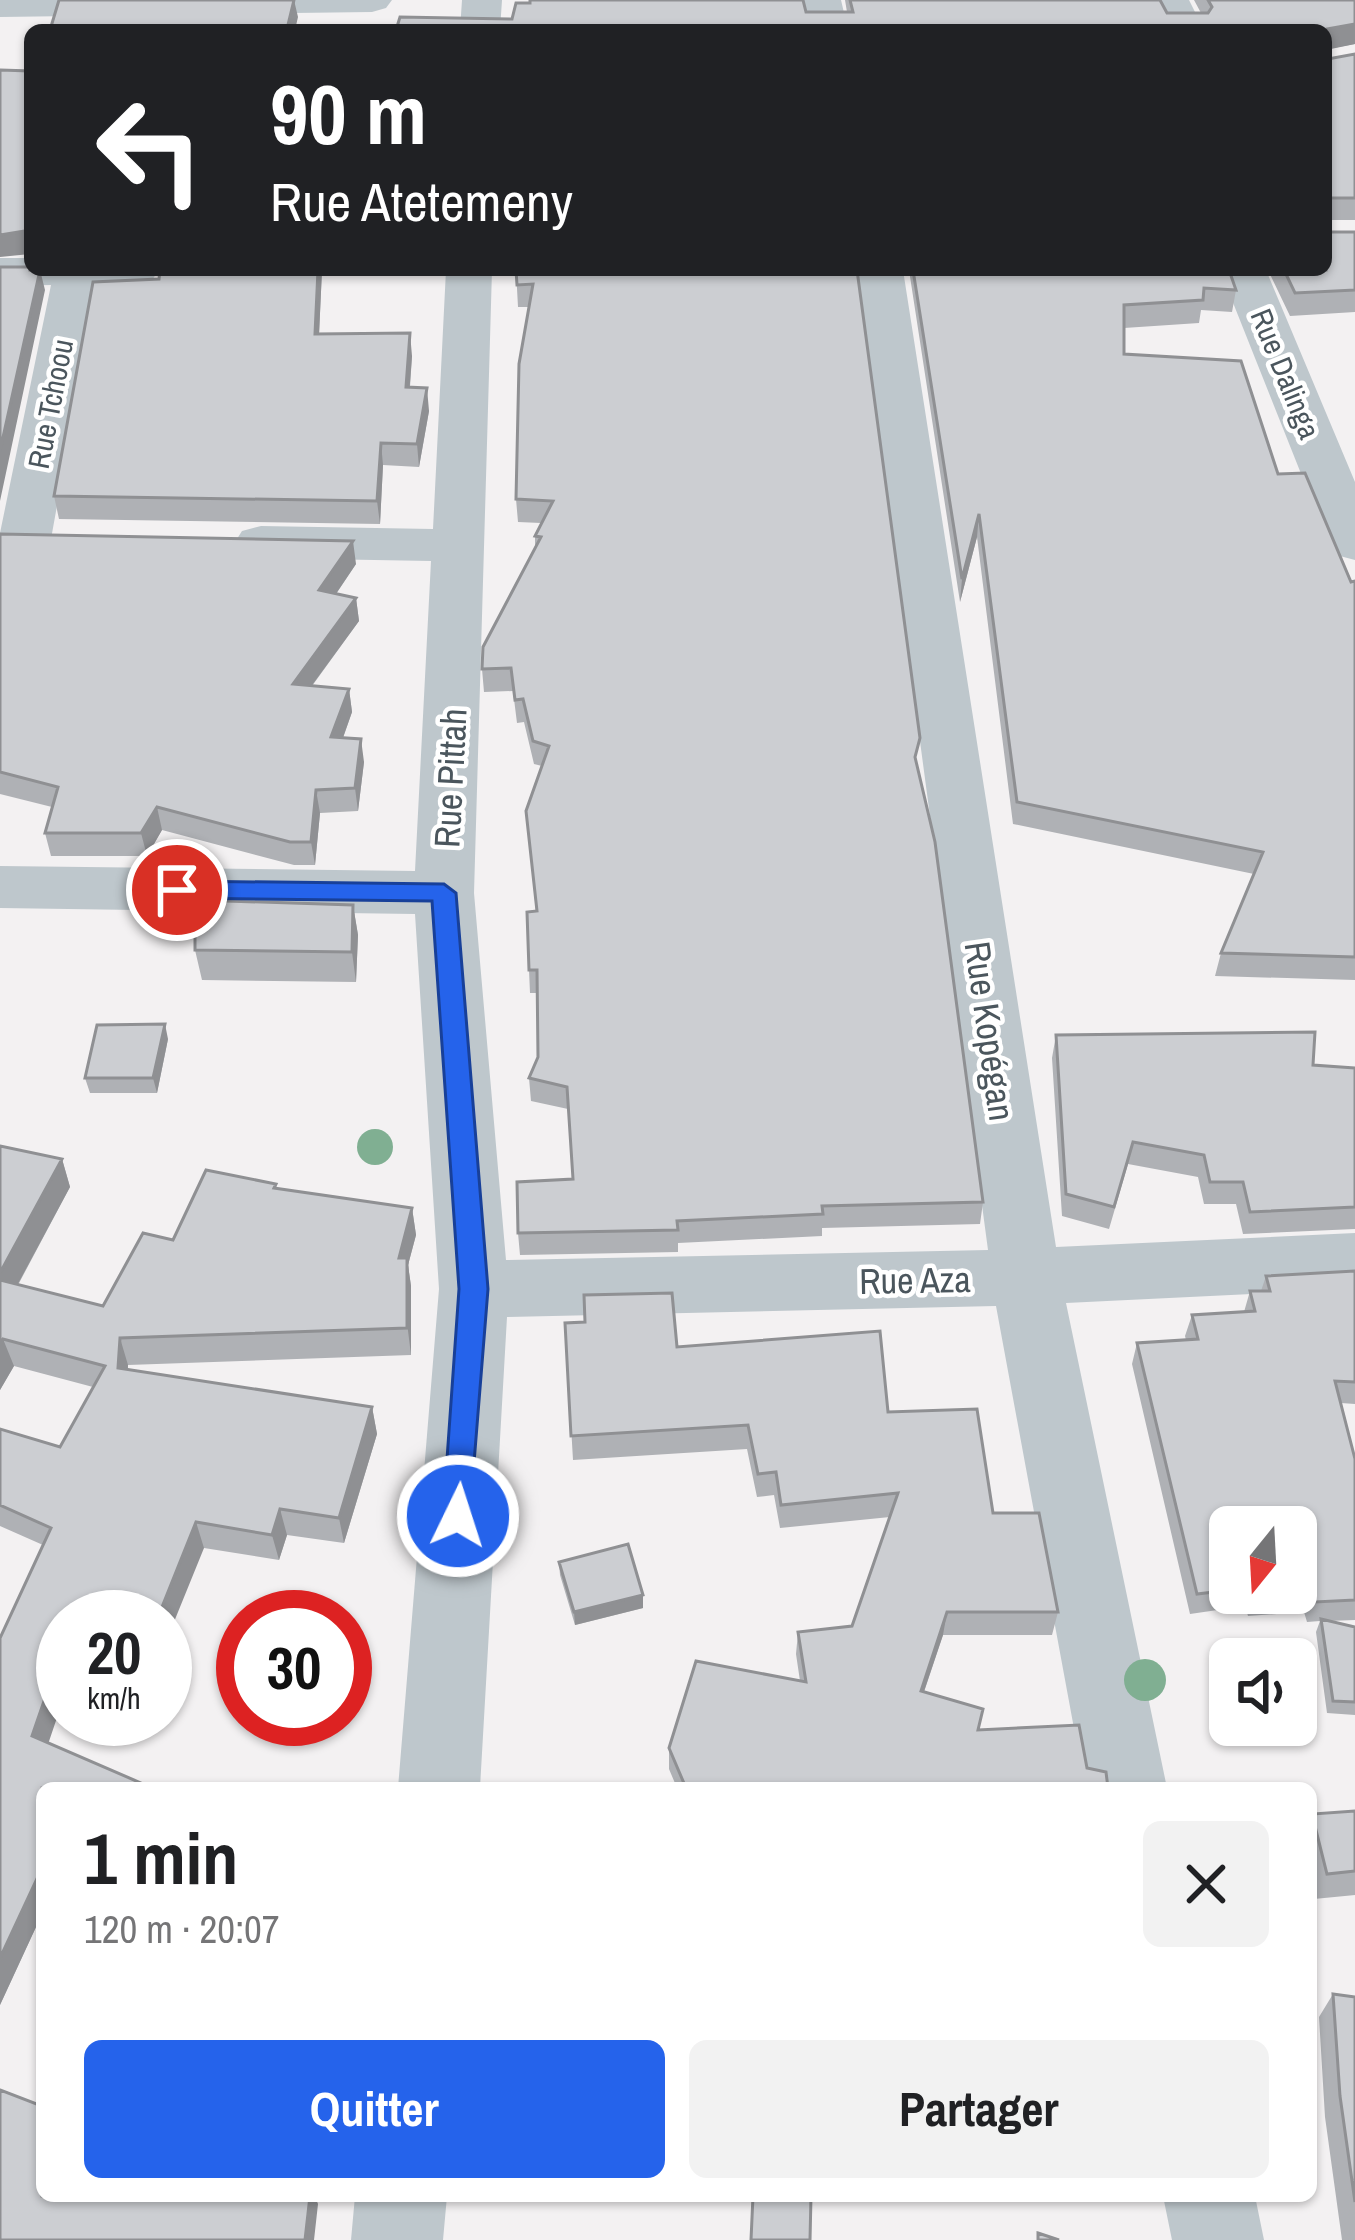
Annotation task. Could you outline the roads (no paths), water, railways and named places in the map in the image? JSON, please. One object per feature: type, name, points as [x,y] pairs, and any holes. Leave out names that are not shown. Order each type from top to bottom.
[{"type":"street","points":[[0,4],[142,11],[372,0]]},
{"type":"street","name":"Rue Tchoou","points":[[32,539],[76,276]]},
{"type":"street","name":"Rue Pittah","points":[[440,1782],[474,1289],[444,893],[462,545],[469,276]]},
{"type":"street","name":"Rue Kopégan","points":[[881,276],[1026,1277],[1125,1782]]},
{"type":"street","name":"Rue Dalinga","points":[[1245,276],[1355,544]]},
{"type":"street","points":[[209,542],[462,545]]},
{"type":"street","points":[[0,887],[444,893]]},
{"type":"street","name":"Rue Aza","points":[[474,1289],[1026,1277],[1355,1261]]},
{"type":"street","points":[[397,2240],[400,2202]]},
{"type":"street","points":[[1210,2202],[1217,2240]]}]
